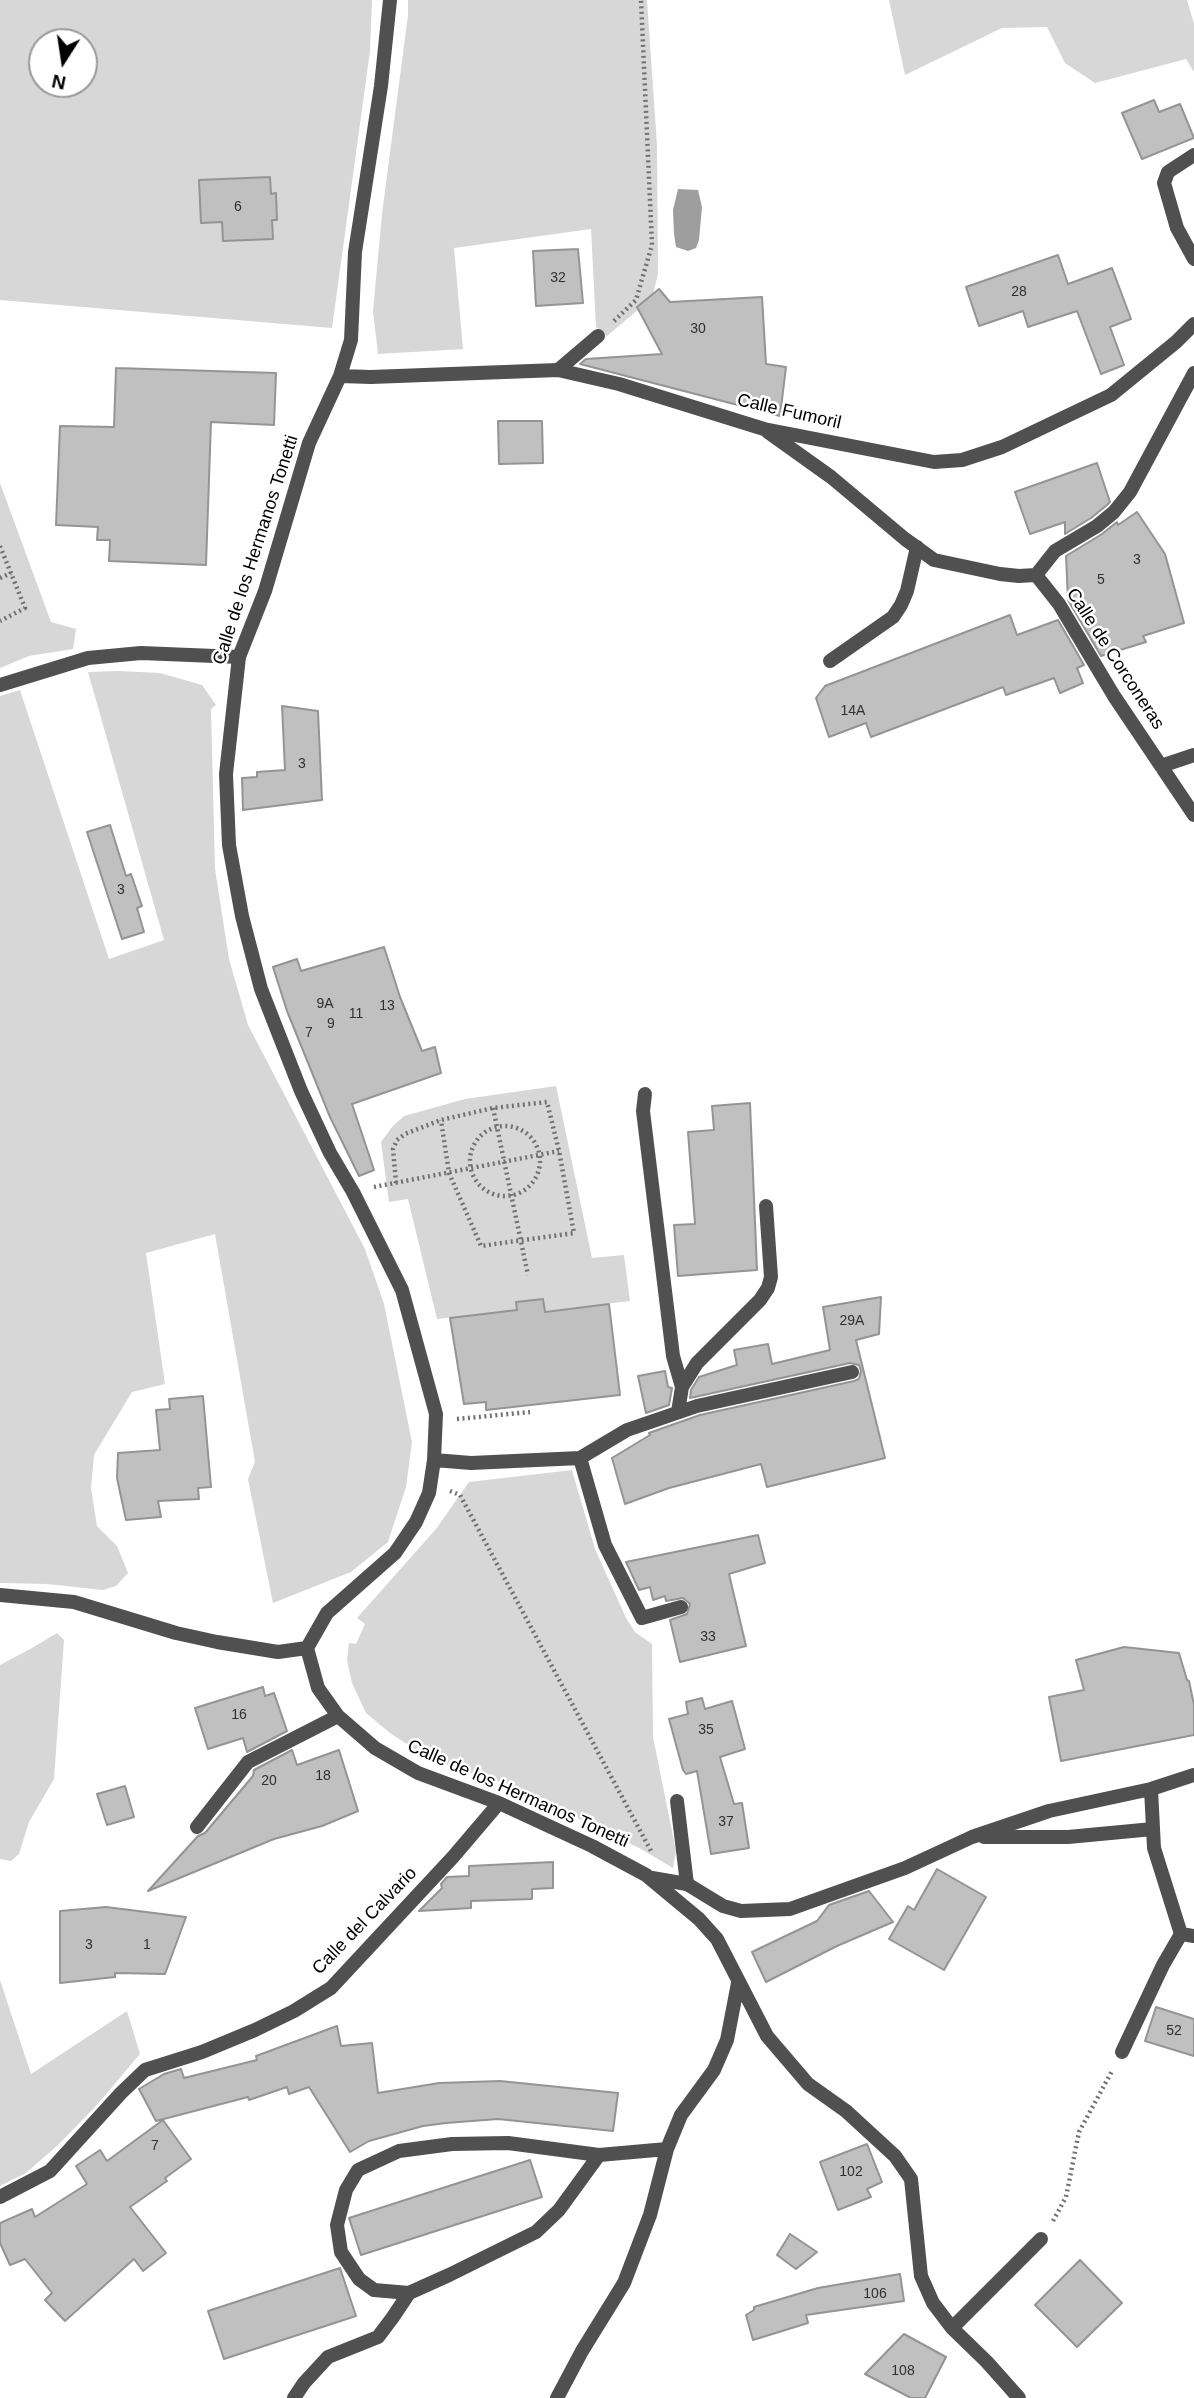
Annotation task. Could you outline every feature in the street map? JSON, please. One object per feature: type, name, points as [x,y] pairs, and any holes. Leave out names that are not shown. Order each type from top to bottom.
[{"type":"street","name":"Calle de los Hermanos Tonetti","points":[[390,0],[355,252],[351,340],[340,376],[309,443],[265,591],[239,657],[226,774],[229,845],[242,916],[261,989],[330,1153],[353,1192],[402,1290],[436,1414],[429,1493],[416,1522],[395,1553],[327,1613],[307,1648],[318,1688],[338,1716],[375,1748],[418,1773],[499,1803],[592,1846],[648,1876],[699,1919],[717,1939],[767,2036],[808,2084],[846,2112],[895,2156],[911,2179],[921,2276],[933,2303],[951,2328],[987,2362],[1019,2398]]},
{"type":"street","points":[[1194,155],[1168,172],[1164,183],[1177,228],[1194,259]]},
{"type":"street","name":"Calle Fumoril","points":[[340,376],[558,370],[619,384],[764,429],[934,462],[962,460],[1002,447],[1111,395],[1194,324]]},
{"type":"street","points":[[558,370],[598,336]]},
{"type":"street","points":[[764,429],[831,477],[934,560],[1019,576],[1035,575],[1055,551],[1097,526],[1114,512],[1130,492],[1194,373]]},
{"type":"street","points":[[830,661],[893,617],[907,591],[917,547]]},
{"type":"street","name":"Calle de Corconeras","points":[[1035,575],[1059,604],[1114,696],[1194,815]]},
{"type":"street","points":[[0,685],[88,658],[141,653],[239,657]]},
{"type":"street","points":[[1161,766],[1194,755]]},
{"type":"street","points":[[645,1094],[643,1111],[671,1342],[682,1387],[678,1412]]},
{"type":"street","points":[[682,1387],[697,1363],[760,1300],[768,1288],[771,1277],[766,1206]]},
{"type":"street","points":[[434,1460],[471,1463],[580,1458],[627,1430],[678,1412],[852,1372]]},
{"type":"street","points":[[580,1458],[605,1545],[642,1618],[681,1607]]},
{"type":"street","points":[[0,1595],[74,1602],[176,1633],[217,1642],[278,1652],[307,1648]]},
{"type":"street","points":[[197,1827],[248,1762],[338,1716]]},
{"type":"street","name":"Calle de los Hermanos Tonetti","points":[[648,1876],[687,1884],[723,1906],[741,1911],[790,1909],[905,1868],[972,1837],[1049,1811],[1151,1789],[1194,1775]]},
{"type":"street","points":[[1122,2052],[1163,1965],[1187,1935],[1154,1848],[1151,1789]]},
{"type":"street","points":[[677,1801],[687,1884]]},
{"type":"street","name":"Calle del Calvario","points":[[0,2197],[50,2171],[145,2070],[256,2031],[331,1988],[453,1857],[499,1803]]},
{"type":"street","name":"Calle de los Hermanos Tonetti","points":[[972,1837],[1068,1837],[1153,1829]]},
{"type":"street","points":[[558,2398],[582,2351],[624,2283],[650,2215],[667,2149],[681,2115],[714,2070],[727,2040],[738,1983]]},
{"type":"street","points":[[599,2155],[559,2210],[536,2232],[409,2293],[374,2290],[359,2279],[341,2252],[337,2225],[346,2190],[358,2170],[399,2151],[452,2144],[508,2143],[599,2155],[667,2149]]},
{"type":"street","points":[[951,2328],[1041,2239]]},
{"type":"street","points":[[294,2398],[328,2357],[378,2337],[409,2293]]},
{"type":"path","points":[[598,336],[636,300],[652,245],[641,0]]},
{"type":"path","points":[[0,546],[25,608],[0,621]]},
{"type":"path","points":[[0,578],[10,573]]},
{"type":"path","points":[[396,1183],[393,1149],[397,1140],[405,1133],[440,1120],[493,1108],[547,1102],[574,1233],[481,1246],[449,1173],[440,1120]]},
{"type":"path","points":[[493,1108],[528,1275]]},
{"type":"path","points":[[498,1126],[516,1128],[531,1138],[540,1154],[538,1173],[528,1188],[512,1196],[493,1195],[485,1190],[478,1185],[470,1168],[471,1150],[481,1134],[498,1126]]},
{"type":"path","points":[[353,1192],[559,1151]]},
{"type":"path","points":[[436,1421],[530,1412]]},
{"type":"path","points":[[430,1482],[460,1495],[653,1856],[648,1876]]},
{"type":"path","points":[[1041,2239],[1066,2197],[1079,2132],[1122,2052]]},
{"type":"shaded area","points":[[0,0],[372,0],[370,51],[332,328],[0,300]]},
{"type":"shaded area","points":[[408,0],[647,0],[657,145],[658,274],[652,298],[607,336],[596,327],[591,229],[454,248],[463,349],[378,354],[373,311]]},
{"type":"shaded area","points":[[889,0],[1187,0],[1194,24],[1194,72],[1186,59],[1095,83],[1065,63],[1047,27],[1002,28],[905,75]]},
{"type":"shaded area","points":[[678,189],[698,190],[702,207],[699,240],[696,248],[688,251],[676,247],[673,210]]},
{"type":"shaded area","points":[[0,483],[51,622],[76,629],[73,649],[29,656],[0,668]]},
{"type":"shaded area","points":[[88,672],[160,673],[202,685],[216,705],[211,709],[215,869],[229,959],[248,1025],[365,1249],[384,1304],[412,1442],[406,1487],[388,1542],[351,1572],[273,1603],[248,1479],[255,1462],[215,1234],[146,1253],[165,1384],[132,1392],[94,1455],[91,1488],[97,1526],[117,1546],[128,1573],[116,1586],[103,1590],[47,1584],[0,1583],[0,696],[20,690],[109,959],[164,940]]},
{"type":"shaded area","points":[[556,1086],[592,1258],[624,1255],[630,1301],[545,1311],[543,1299],[516,1302],[517,1314],[498,1312],[437,1319],[408,1199],[389,1202],[381,1142],[404,1116],[465,1099]]},
{"type":"shaded area","points":[[572,1470],[595,1549],[626,1618],[635,1632],[652,1644],[653,1737],[676,1851],[673,1868],[641,1849],[508,1784],[454,1768],[416,1750],[366,1713],[352,1683],[347,1660],[349,1643],[356,1644],[365,1624],[357,1618],[436,1529],[469,1482]]},
{"type":"shaded area","points":[[57,1633],[64,1640],[54,1779],[29,1822],[19,1854],[11,1861],[0,1859],[0,1665]]},
{"type":"shaded area","points":[[0,1980],[31,2074],[127,2011],[140,2054],[96,2106],[58,2145],[26,2173],[0,2186]]},
{"type":"building","points":[[1154,100],[1159,112],[1180,104],[1194,138],[1142,159],[1122,113]]},
{"type":"building","points":[[270,177],[271,194],[276,193],[277,220],[272,220],[273,239],[223,241],[222,222],[201,223],[199,180]]},
{"type":"building","points":[[578,249],[583,303],[536,306],[533,251]]},
{"type":"building","points":[[1058,255],[1068,284],[1112,268],[1131,319],[1110,327],[1124,365],[1101,374],[1077,311],[1028,327],[1023,311],[979,326],[966,287]]},
{"type":"building","points":[[659,289],[670,302],[762,297],[766,364],[786,367],[780,416],[580,364],[586,359],[662,354],[637,307]]},
{"type":"building","points":[[116,368],[276,373],[274,425],[211,422],[206,565],[109,561],[110,540],[97,540],[98,527],[56,525],[60,426],[114,427]]},
{"type":"building","points":[[498,421],[542,421],[543,463],[499,464]]},
{"type":"building","points":[[1097,463],[1110,502],[1065,534],[1065,522],[1030,534],[1015,492]]},
{"type":"building","points":[[1137,512],[1165,554],[1184,623],[1143,636],[1146,642],[1101,656],[1068,600],[1066,556]]},
{"type":"building","points":[[1010,615],[1017,635],[1058,620],[1084,665],[1077,668],[1083,683],[1060,693],[1054,678],[1006,695],[1003,687],[871,737],[866,723],[829,737],[816,698],[825,686]]},
{"type":"building","points":[[282,706],[318,711],[322,800],[243,810],[242,778],[257,777],[257,772],[285,770]]},
{"type":"building","points":[[110,825],[126,876],[131,874],[142,906],[137,908],[144,932],[122,939],[87,832]]},
{"type":"building","points":[[384,947],[400,997],[422,1051],[435,1047],[441,1073],[352,1104],[374,1170],[359,1176],[330,1117],[287,1011],[273,967],[297,959],[301,971]]},
{"type":"building","points":[[750,1103],[757,1270],[678,1276],[674,1225],[695,1224],[688,1132],[714,1130],[712,1106]]},
{"type":"building","points":[[881,1297],[879,1334],[856,1340],[885,1458],[767,1487],[761,1464],[669,1488],[625,1504],[612,1458],[650,1435],[649,1433],[700,1415],[854,1381],[859,1379],[861,1371],[859,1365],[850,1363],[690,1398],[691,1390],[699,1377],[737,1365],[734,1350],[768,1344],[772,1364],[830,1350],[823,1307]]},
{"type":"building","points":[[543,1299],[545,1312],[609,1304],[620,1395],[486,1410],[486,1402],[464,1404],[450,1318],[517,1310],[516,1302]]},
{"type":"building","points":[[665,1371],[668,1387],[672,1388],[669,1405],[646,1413],[638,1376]]},
{"type":"building","points":[[203,1396],[211,1487],[198,1488],[199,1499],[158,1501],[161,1517],[126,1520],[117,1478],[118,1453],[160,1450],[156,1410],[170,1409],[169,1399]]},
{"type":"building","points":[[758,1535],[765,1563],[729,1574],[746,1646],[680,1662],[670,1620],[687,1614],[690,1604],[683,1598],[666,1601],[665,1596],[653,1600],[650,1587],[639,1590],[626,1562]]},
{"type":"building","points":[[1124,1647],[1179,1653],[1194,1705],[1194,1735],[1061,1761],[1049,1697],[1084,1690],[1076,1660]]},
{"type":"building","points":[[263,1687],[265,1696],[274,1693],[287,1731],[247,1752],[243,1738],[208,1749],[195,1708]]},
{"type":"building","points":[[702,1698],[705,1709],[732,1701],[745,1749],[720,1757],[734,1804],[742,1803],[749,1848],[711,1854],[697,1771],[686,1774],[683,1770],[669,1719],[688,1714],[686,1702]]},
{"type":"building","points":[[292,1750],[297,1765],[339,1750],[358,1811],[322,1826],[274,1839],[148,1891],[198,1836],[205,1833],[253,1776],[254,1770]]},
{"type":"building","points":[[125,1786],[134,1817],[107,1825],[97,1794]]},
{"type":"building","points":[[553,1862],[553,1888],[532,1889],[532,1899],[471,1901],[471,1908],[419,1911],[442,1888],[441,1884],[447,1877],[469,1876],[469,1866]]},
{"type":"building","points":[[937,1869],[986,1897],[944,1970],[889,1939],[908,1906],[914,1910]]},
{"type":"building","points":[[869,1891],[893,1922],[837,1946],[766,1982],[752,1952],[817,1921],[829,1905]]},
{"type":"building","points":[[106,1907],[186,1917],[165,1974],[115,1973],[115,1977],[60,1983],[60,1911]]},
{"type":"building","points":[[1156,2007],[1194,2019],[1194,2056],[1145,2041]]},
{"type":"building","points":[[337,2026],[341,2046],[372,2043],[378,2093],[439,2083],[500,2081],[618,2093],[613,2131],[498,2119],[446,2123],[423,2126],[369,2141],[350,2152],[309,2087],[289,2094],[287,2087],[249,2100],[248,2097],[156,2121],[139,2089],[164,2074],[181,2069],[184,2078],[257,2060],[256,2056]]},
{"type":"building","points":[[163,2120],[191,2159],[165,2178],[167,2181],[130,2207],[166,2253],[143,2271],[134,2259],[65,2321],[45,2300],[52,2293],[25,2259],[10,2265],[0,2243],[0,2223],[32,2209],[35,2217],[87,2184],[76,2166],[100,2150],[107,2161]]},
{"type":"building","points":[[867,2144],[882,2182],[867,2189],[871,2197],[838,2210],[820,2162]]},
{"type":"building","points":[[530,2160],[542,2197],[361,2255],[349,2218]]},
{"type":"building","points":[[790,2234],[817,2252],[796,2269],[777,2255]]},
{"type":"building","points":[[1080,2260],[1122,2303],[1077,2347],[1035,2305]]},
{"type":"building","points":[[340,2268],[356,2316],[224,2359],[208,2311]]},
{"type":"building","points":[[900,2274],[904,2301],[806,2315],[808,2323],[753,2340],[746,2315],[754,2310],[754,2307],[818,2288]]},
{"type":"building","points":[[904,2334],[946,2357],[925,2398],[911,2398],[865,2374]]}]
